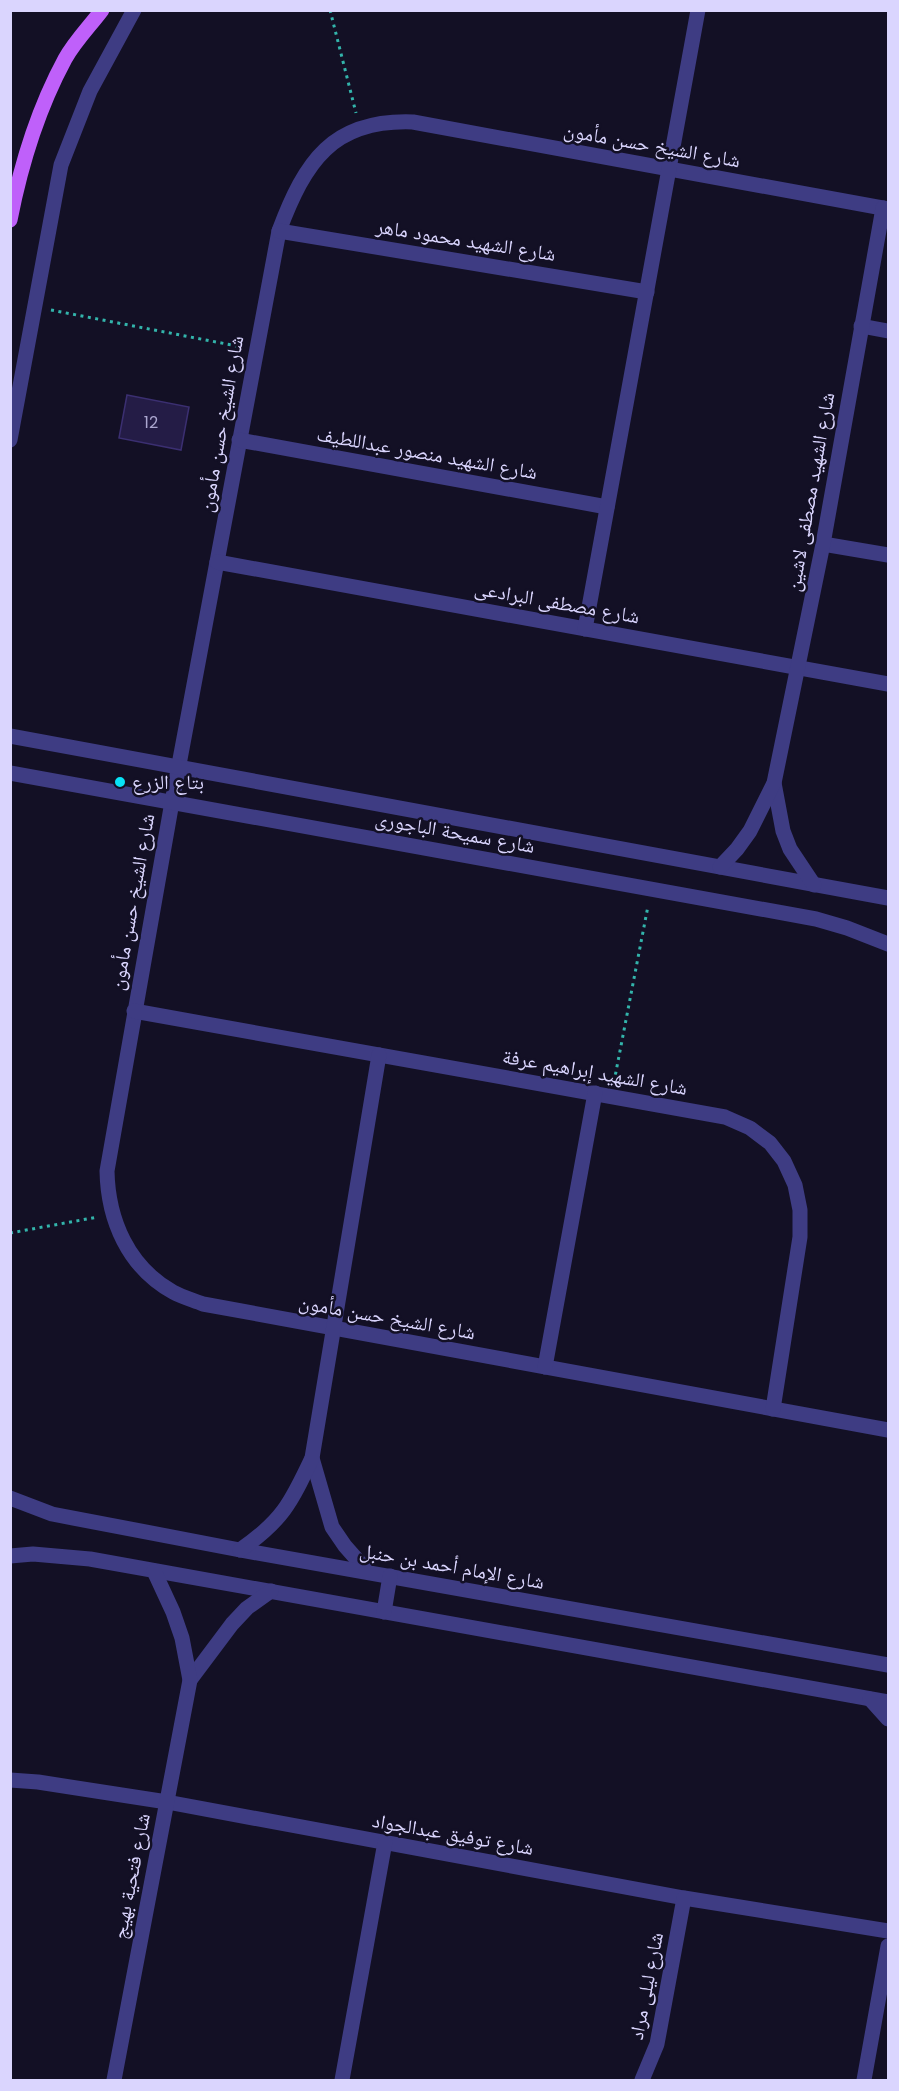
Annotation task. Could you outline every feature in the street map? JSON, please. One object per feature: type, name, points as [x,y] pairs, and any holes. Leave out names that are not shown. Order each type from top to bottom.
[{"type":"main road","points":[[10,220],[17,184],[39,116],[66,57],[102,10]]},
{"type":"street","points":[[10,440],[61,165],[90,91],[134,10]]},
{"type":"street","points":[[585,629],[698,10]]},
{"type":"street","name":"شارع الشيخ حسن مأمون","points":[[886,209],[413,122],[389,121],[359,127],[331,143],[310,166],[292,195],[279,231],[178,767],[107,1171],[112,1215],[125,1245],[146,1271],[172,1292],[203,1304],[888,1430]]},
{"type":"street","name":"شارع الشهيد مصطفى لاشين","points":[[720,867],[750,831],[774,783],[823,544],[861,326],[886,209]]},
{"type":"street","name":"شارع الشهيد محمود ماهر","points":[[279,231],[647,292]]},
{"type":"street","points":[[861,326],[888,331]]},
{"type":"street","name":"شارع الشهيد منصور عبداللطيف","points":[[239,440],[607,507]]},
{"type":"street","points":[[823,544],[888,555]]},
{"type":"street","name":"شارع مصطفى البرادعى","points":[[218,562],[888,684]]},
{"type":"street","name":"شارع سميحة الباجورى","points":[[10,736],[888,898]]},
{"type":"street","name":"شارع سميحة الباجورى","points":[[10,772],[816,919],[888,944]]},
{"type":"street","name":"شارع الشهيد مصطفى لاشين","points":[[774,783],[783,831],[790,849],[814,885]]},
{"type":"street","name":"شارع الشهيد إبراهيم عرفة","points":[[134,1011],[725,1117],[750,1128],[770,1143],[783,1161],[795,1185],[800,1210],[800,1238],[773,1409]]},
{"type":"street","points":[[240,1550],[266,1532],[280,1516],[293,1499],[312,1458],[379,1055]]},
{"type":"street","points":[[545,1367],[595,1093]]},
{"type":"street","points":[[312,1458],[332,1527],[368,1572]]},
{"type":"street","name":"شارع الإمام أحمد بن حنبل","points":[[10,1498],[52,1514],[240,1550],[888,1665]]},
{"type":"street","points":[[10,1556],[33,1554],[90,1559],[888,1702]]},
{"type":"street","name":"شارع فتحية بهيج","points":[[114,2080],[190,1680],[182,1638],[154,1570]]},
{"type":"street","points":[[384,1612],[390,1576]]},
{"type":"street","name":"شارع فتحية بهيج","points":[[190,1680],[232,1624],[247,1608],[271,1591]]},
{"type":"street","points":[[872,1662],[888,1655]]},
{"type":"street","points":[[870,1698],[888,1719]]},
{"type":"street","name":"شارع توفيق عبدالجواد","points":[[10,1780],[38,1782],[166,1802],[684,1898],[888,1931]]},
{"type":"street","points":[[342,2080],[385,1842]]},
{"type":"street","name":"شارع ليلى مراد","points":[[642,2080],[649,2068],[657,2044],[684,1898]]},
{"type":"street","points":[[864,2080],[888,1946]]},
{"type":"path","points":[[330,10],[359,127]]},
{"type":"path","points":[[34,307],[255,350]]},
{"type":"path","points":[[612,1096],[651,889]]},
{"type":"path","points":[[10,1233],[112,1215]]},
{"type":"building","points":[[127,395],[189,407],[181,450],[119,438]]},
{"type":"place","name":"بتاع الزرع","points":[[120,782]]}]
